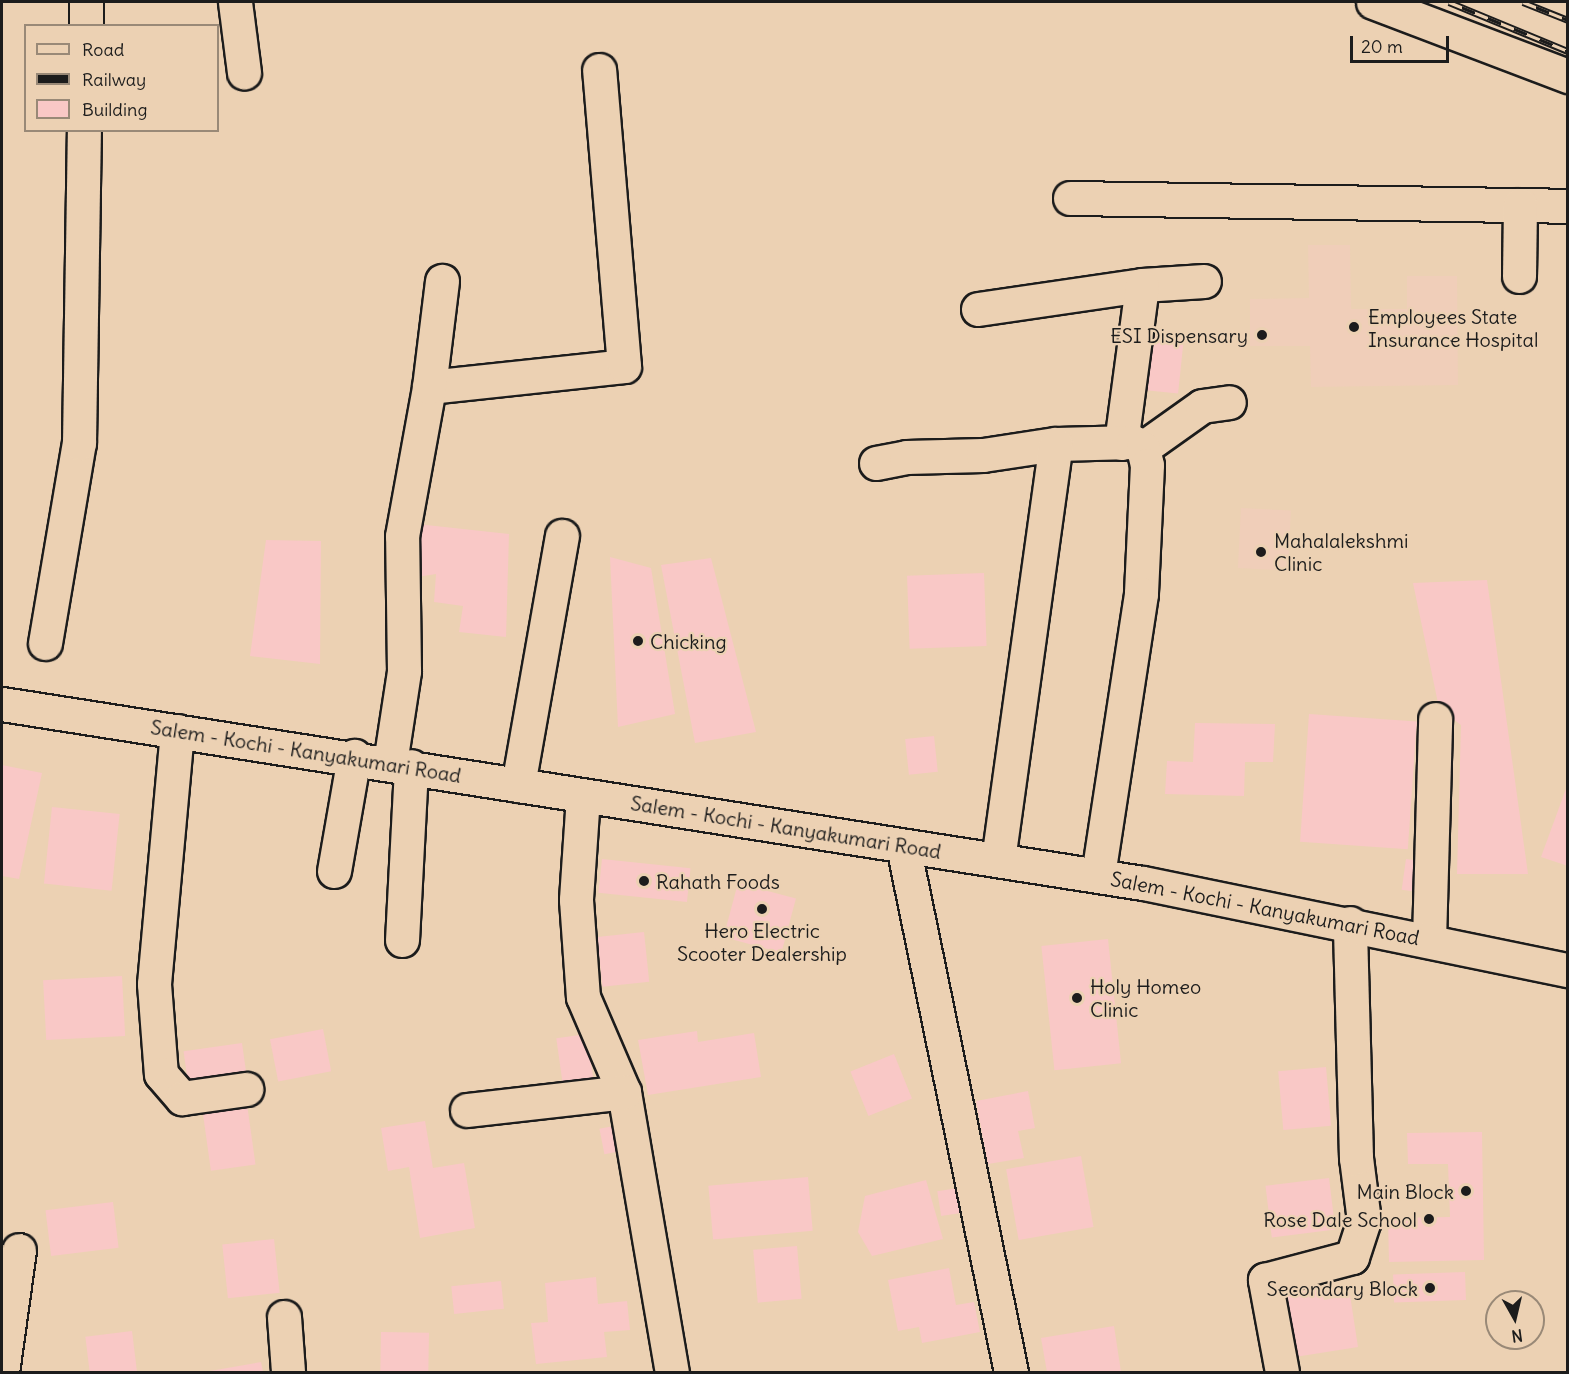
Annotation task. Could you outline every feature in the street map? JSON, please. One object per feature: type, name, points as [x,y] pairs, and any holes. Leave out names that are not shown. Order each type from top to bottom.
[{"type":"street","points":[[86,2],[86,24]]},
{"type":"street","points":[[235,2],[244,72]]},
{"type":"street","points":[[1373,2],[1568,76]]},
{"type":"street","points":[[429,387],[624,366],[599,70]]},
{"type":"street","points":[[45,643],[79,443],[84,132]]},
{"type":"street","points":[[1070,198],[1568,206]]},
{"type":"street","points":[[1519,276],[1520,205]]},
{"type":"street","points":[[402,940],[401,764],[404,671],[402,536],[429,387],[442,281]]},
{"type":"street","points":[[978,309],[1142,285],[1204,281]]},
{"type":"street","points":[[1098,876],[1141,594],[1147,465],[1132,445],[1142,285]]},
{"type":"street","points":[[876,463],[906,457],[983,455],[1056,444],[1132,445],[1202,406],[1229,402]]},
{"type":"street","points":[[998,860],[1056,444]]},
{"type":"street","points":[[518,785],[562,536]]},
{"type":"street","name":"Salem - Kochi - Kanyakumari Road","points":[[2,704],[354,756],[583,796],[1098,876],[1350,923],[1568,970]]},
{"type":"street","points":[[1429,940],[1435,719]]},
{"type":"street","points":[[177,731],[154,984],[161,1074],[182,1098],[246,1089]]},
{"type":"street","points":[[334,871],[354,756]]},
{"type":"street","points":[[583,796],[576,900],[583,997],[624,1092],[672,1372]]},
{"type":"street","points":[[903,846],[1011,1372]]},
{"type":"street","points":[[1282,1372],[1265,1280],[1352,1257],[1364,1221],[1356,1158],[1350,923]]},
{"type":"street","points":[[468,1110],[624,1092]]},
{"type":"street","points":[[2,1372],[19,1250]]},
{"type":"street","points":[[284,1317],[288,1372]]},
{"type":"shaded area","name":"Employees State Insurance Hospital","points":[[1308,245],[1350,245],[1351,309],[1407,309],[1407,276],[1457,276],[1458,385],[1311,387],[1310,346],[1250,346],[1250,299],[1309,298]]},
{"type":"shaded area","points":[[1241,508],[1291,511],[1288,571],[1238,568]]},
{"type":"building","points":[[1147,335],[1184,339],[1178,394],[1141,390]]},
{"type":"building","points":[[417,524],[509,534],[506,637],[459,632],[463,606],[434,602],[436,574],[411,578]]},
{"type":"building","points":[[266,540],[321,541],[320,664],[250,656]]},
{"type":"building","name":"Chicking","points":[[610,557],[651,568],[675,714],[618,727]]},
{"type":"building","points":[[711,558],[756,732],[695,743],[661,565]]},
{"type":"building","points":[[984,573],[987,646],[910,649],[907,576]]},
{"type":"building","points":[[1487,580],[1528,874],[1457,874],[1461,725],[1439,708],[1413,583]]},
{"type":"building","points":[[1309,714],[1417,722],[1408,849],[1300,842]]},
{"type":"building","points":[[1195,723],[1275,724],[1273,762],[1245,762],[1244,796],[1165,794],[1167,761],[1193,762]]},
{"type":"building","points":[[934,736],[938,772],[909,775],[905,739]]},
{"type":"building","points":[[2,765],[42,773],[19,879],[2,876]]},
{"type":"building","points":[[1568,786],[1568,866],[1541,857]]},
{"type":"building","points":[[52,807],[120,814],[112,891],[44,884]]},
{"type":"building","name":"Rahath Foods","points":[[602,859],[691,868],[687,902],[598,893]]},
{"type":"building","points":[[1406,859],[1421,861],[1417,892],[1402,890]]},
{"type":"building","name":"Hero Electric Scooter Dealership","points":[[738,883],[796,899],[781,953],[724,937]]},
{"type":"building","points":[[644,932],[649,982],[602,987],[597,937]]},
{"type":"building","points":[[1108,939],[1121,1063],[1054,1070],[1041,946]]},
{"type":"building","points":[[122,976],[125,1036],[46,1040],[43,980]]},
{"type":"building","points":[[323,1029],[331,1071],[278,1082],[270,1039]]},
{"type":"building","points":[[697,1031],[698,1042],[754,1033],[761,1077],[648,1095],[638,1040]]},
{"type":"building","points":[[587,1034],[594,1082],[563,1086],[556,1038]]},
{"type":"building","points":[[242,1043],[246,1073],[188,1081],[184,1051]]},
{"type":"building","points":[[894,1054],[912,1099],[868,1116],[850,1072]]},
{"type":"building","points":[[1326,1067],[1331,1126],[1283,1130],[1278,1071]]},
{"type":"building","points":[[1028,1091],[1035,1128],[1018,1131],[1024,1158],[988,1164],[976,1101]]},
{"type":"building","points":[[247,1104],[255,1164],[211,1171],[202,1110]]},
{"type":"building","points":[[425,1121],[433,1168],[464,1163],[475,1228],[420,1238],[409,1167],[388,1171],[381,1128]]},
{"type":"building","points":[[624,1124],[629,1150],[604,1154],[599,1129]]},
{"type":"building","name":"Main Block","points":[[1482,1132],[1484,1260],[1389,1262],[1388,1218],[1450,1217],[1448,1164],[1408,1164],[1407,1133]]},
{"type":"building","points":[[1081,1156],[1094,1227],[1019,1240],[1006,1169]]},
{"type":"building","points":[[808,1177],[813,1231],[713,1240],[708,1186]]},
{"type":"building","points":[[1329,1178],[1335,1230],[1272,1237],[1265,1186]]},
{"type":"building","points":[[926,1180],[943,1239],[872,1256],[858,1232],[865,1196]]},
{"type":"building","points":[[958,1188],[962,1213],[941,1216],[937,1191]]},
{"type":"building","points":[[113,1202],[119,1248],[51,1256],[46,1210]]},
{"type":"building","points":[[274,1239],[280,1293],[228,1298],[222,1244]]},
{"type":"building","points":[[797,1246],[802,1299],[758,1303],[753,1250]]},
{"type":"building","points":[[949,1268],[956,1305],[974,1302],[980,1332],[922,1343],[919,1327],[898,1331],[888,1280]]},
{"type":"building","name":"Secondary Block","points":[[1465,1272],[1466,1300],[1394,1302],[1393,1275]]},
{"type":"building","points":[[596,1277],[598,1304],[627,1301],[630,1330],[604,1332],[607,1357],[536,1364],[531,1323],[548,1322],[545,1283]]},
{"type":"building","points":[[501,1281],[504,1309],[454,1314],[451,1286]]},
{"type":"building","points":[[1322,1288],[1324,1300],[1350,1295],[1358,1347],[1295,1357],[1284,1294]]},
{"type":"building","points":[[1114,1326],[1121,1372],[1047,1372],[1041,1338]]},
{"type":"building","points":[[132,1331],[137,1372],[90,1372],[85,1337]]},
{"type":"building","points":[[381,1332],[429,1333],[428,1372],[380,1372]]},
{"type":"building","points":[[261,1362],[263,1372],[210,1372],[210,1371]]},
{"type":"railway","points":[[1449,2],[1568,51]]},
{"type":"railway","points":[[1523,2],[1568,20]]},
{"type":"place","name":"Employees State Insurance Hospital","points":[[1354,327]]},
{"type":"place","name":"ESI Dispensary","points":[[1262,335]]},
{"type":"place","name":"Mahalalekshmi Clinic","points":[[1261,552]]},
{"type":"place","name":"Chicking","points":[[638,641]]},
{"type":"place","name":"Rahath Foods","points":[[644,881]]},
{"type":"place","name":"Hero Electric Scooter Dealership","points":[[762,909]]},
{"type":"place","name":"Holy Homeo Clinic","points":[[1077,998]]},
{"type":"place","name":"Main Block","points":[[1466,1191]]},
{"type":"place","name":"Rose Dale School","points":[[1429,1219]]},
{"type":"place","name":"Secondary Block","points":[[1430,1288]]}]
